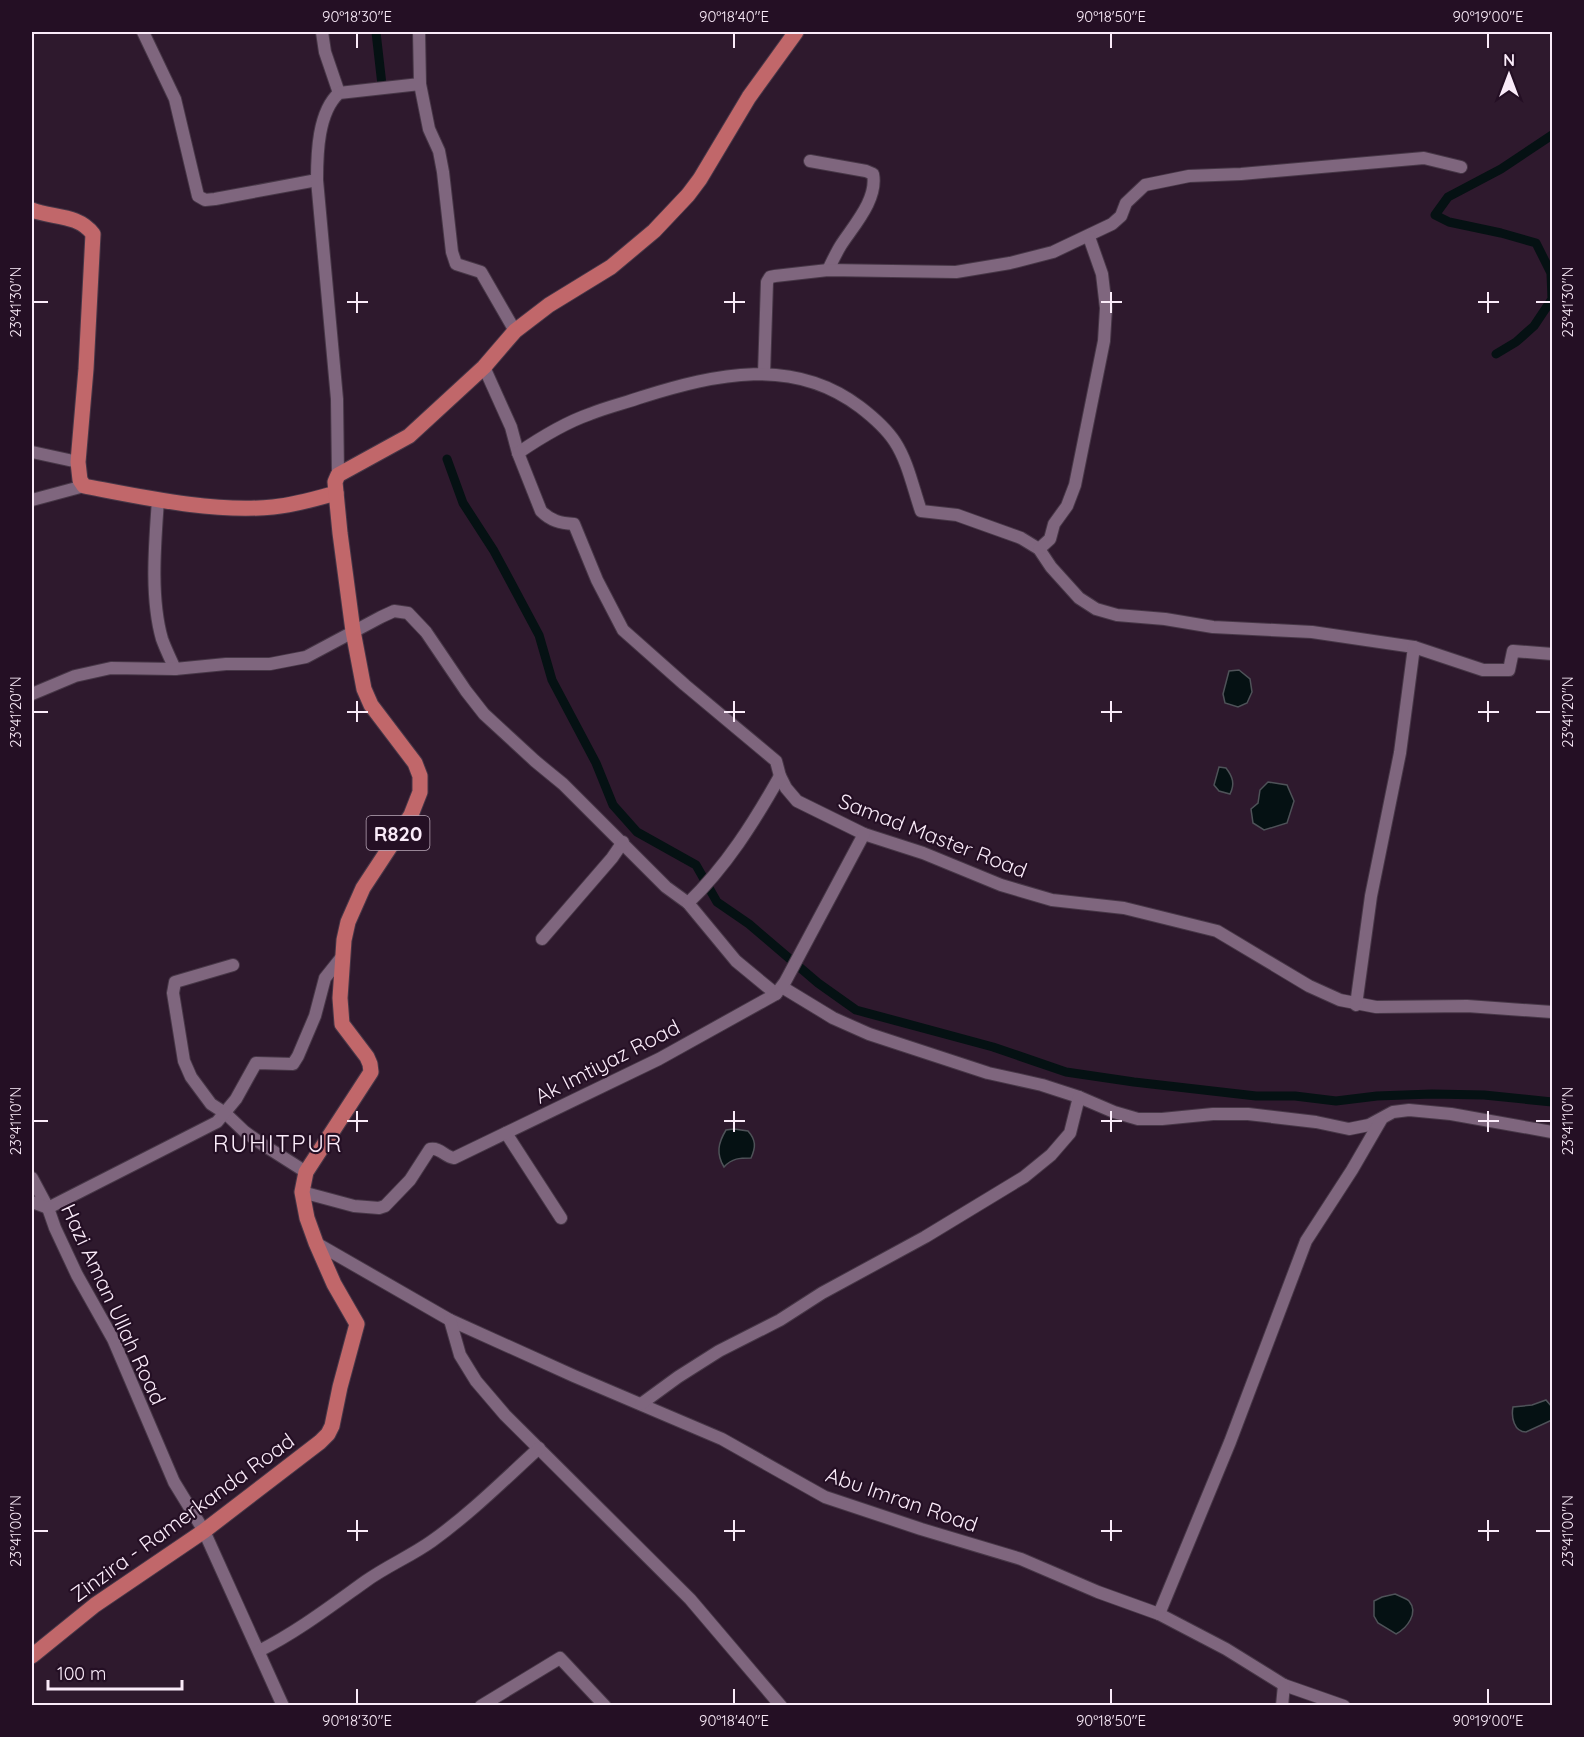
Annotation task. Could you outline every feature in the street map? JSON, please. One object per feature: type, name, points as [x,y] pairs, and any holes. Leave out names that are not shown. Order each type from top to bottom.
[{"type":"main road","points":[[338,475],[409,436],[484,367],[515,331],[549,305],[611,267],[654,231],[688,195],[749,97],[796,32]]},
{"type":"main road","points":[[32,210],[79,220],[87,225],[93,234],[78,462],[80,480],[84,486],[158,500],[240,508],[300,503],[336,493]]},
{"type":"main road","name":"Zinzira - Ramerkanda Road","points":[[32,1656],[95,1605],[204,1531],[320,1442],[332,1426],[357,1324],[334,1284],[316,1243],[307,1218],[302,1192],[306,1172],[371,1072],[367,1057],[342,1024],[341,958],[348,922],[363,888],[411,815],[420,792],[420,776],[415,763],[371,705],[364,689],[353,631],[336,493],[335,482],[338,475]]},
{"type":"street","points":[[143,32],[175,99],[198,196],[205,200],[215,199],[317,180]]},
{"type":"street","points":[[322,32],[325,52],[339,93]]},
{"type":"street","points":[[419,32],[420,84],[429,129],[439,151],[452,252],[456,264],[481,272],[515,331]]},
{"type":"street","points":[[338,475],[337,399],[317,180],[317,148],[330,101],[339,93],[420,84]]},
{"type":"street","points":[[764,374],[767,282],[770,277],[828,270],[956,272],[1010,263],[1042,255],[1089,237],[1112,224],[1120,216],[1126,203],[1144,185],[1170,179],[1424,158],[1461,167]]},
{"type":"street","points":[[810,161],[873,174],[874,182],[857,224],[842,244],[828,270]]},
{"type":"street","points":[[1039,549],[1050,539],[1054,524],[1067,506],[1076,485],[1104,341],[1106,308],[1102,274],[1089,237]]},
{"type":"street","name":"Samad Master Road","points":[[484,367],[511,427],[518,453],[541,511],[558,522],[574,524],[597,580],[623,630],[776,761],[786,788],[797,801],[864,834],[923,853],[1001,885],[1052,900],[1124,908],[1217,931],[1310,986],[1356,1005],[1399,1008],[1467,1006],[1552,1012]]},
{"type":"street","points":[[518,453],[544,435],[588,414],[689,382],[722,376],[764,374],[815,381],[845,396],[877,420],[895,443],[907,469],[921,511],[957,515],[1021,537],[1039,549],[1051,567],[1079,598],[1096,609],[1117,615],[1165,619],[1213,627],[1312,632],[1414,648],[1483,670],[1509,670],[1513,651],[1552,654]]},
{"type":"street","points":[[32,452],[78,462]]},
{"type":"street","points":[[32,500],[84,486]]},
{"type":"street","points":[[158,500],[155,544],[158,617],[163,640],[175,669]]},
{"type":"street","points":[[32,694],[75,676],[111,668],[175,669],[226,664],[270,664],[306,657],[394,611],[408,613],[426,632],[484,714],[563,784],[666,887],[688,903],[736,961],[833,1018],[869,1034],[988,1073],[1042,1085],[1138,1119],[1248,1114],[1316,1122],[1349,1129],[1369,1125],[1393,1112],[1426,1111],[1552,1132]]},
{"type":"street","points":[[1356,1005],[1371,896],[1400,753],[1414,648]]},
{"type":"street","points":[[688,903],[713,876],[758,815],[780,776]]},
{"type":"street","points":[[781,987],[864,834]]},
{"type":"street","points":[[543,939],[623,842]]},
{"type":"street","points":[[32,1202],[48,1208],[217,1122],[236,1099],[256,1063],[293,1064],[315,1016],[325,978],[341,958]]},
{"type":"street","points":[[233,965],[175,982],[173,993],[184,1061],[191,1077],[211,1104],[225,1113],[244,1132],[306,1172]]},
{"type":"street","name":"Ak Imtiyaz Road","points":[[302,1192],[354,1206],[379,1208],[385,1206],[410,1180],[430,1149],[438,1150],[454,1158],[659,1059],[781,987]]},
{"type":"street","points":[[641,1404],[719,1351],[780,1320],[822,1293],[925,1237],[1024,1177],[1051,1155],[1070,1133],[1079,1097]]},
{"type":"street","points":[[1159,1614],[1230,1442],[1306,1241],[1352,1170],[1381,1118]]},
{"type":"street","points":[[506,1133],[561,1218]]},
{"type":"street","name":"Hazi Aman Ullah Road","points":[[32,1178],[48,1208],[77,1275],[113,1339],[174,1482],[204,1531],[283,1706]]},
{"type":"street","name":"Abu Imran Road","points":[[316,1243],[450,1320],[722,1439],[825,1497],[1021,1559],[1098,1592],[1159,1614],[1226,1649],[1284,1685],[1344,1706]]},
{"type":"street","points":[[450,1320],[460,1355],[476,1381],[506,1415],[690,1599],[781,1706]]},
{"type":"street","points":[[259,1651],[286,1638],[378,1573],[404,1560],[433,1541],[481,1502],[539,1448]]},
{"type":"street","points":[[481,1706],[560,1658],[605,1706]]},
{"type":"street","points":[[1282,1706],[1284,1685]]},
{"type":"shaded area","points":[[1239,670],[1250,679],[1252,692],[1247,703],[1238,707],[1225,703],[1223,694],[1229,671]]},
{"type":"shaded area","points":[[1219,767],[1226,768],[1232,778],[1230,794],[1219,791],[1214,785]]},
{"type":"shaded area","points":[[1268,782],[1287,785],[1294,801],[1287,823],[1264,830],[1253,823],[1251,809],[1258,803],[1260,790]]},
{"type":"shaded area","points":[[726,1130],[748,1131],[753,1137],[754,1150],[751,1158],[733,1160],[724,1167],[719,1153],[721,1139]]},
{"type":"shaded area","points":[[1546,1400],[1552,1407],[1552,1420],[1526,1432],[1516,1427],[1512,1415],[1513,1407],[1532,1405]]},
{"type":"shaded area","points":[[1395,1594],[1409,1601],[1413,1610],[1408,1624],[1396,1634],[1378,1623],[1374,1616],[1374,1601]]},
{"type":"waterway","points":[[376,32],[382,85]]},
{"type":"waterway","points":[[1496,354],[1516,342],[1534,326],[1552,299],[1551,273],[1536,243],[1449,222],[1435,215],[1448,197],[1501,169],[1552,135]]},
{"type":"waterway","points":[[447,459],[463,503],[494,551],[539,635],[552,680],[596,763],[613,805],[637,832],[696,865],[717,902],[749,924],[818,983],[856,1010],[993,1047],[1066,1072],[1134,1082],[1256,1096],[1295,1096],[1336,1101],[1377,1096],[1432,1094],[1484,1095],[1552,1102]]},
{"type":"district","name":"RUHITPUR","points":[[278,1143]]}]
